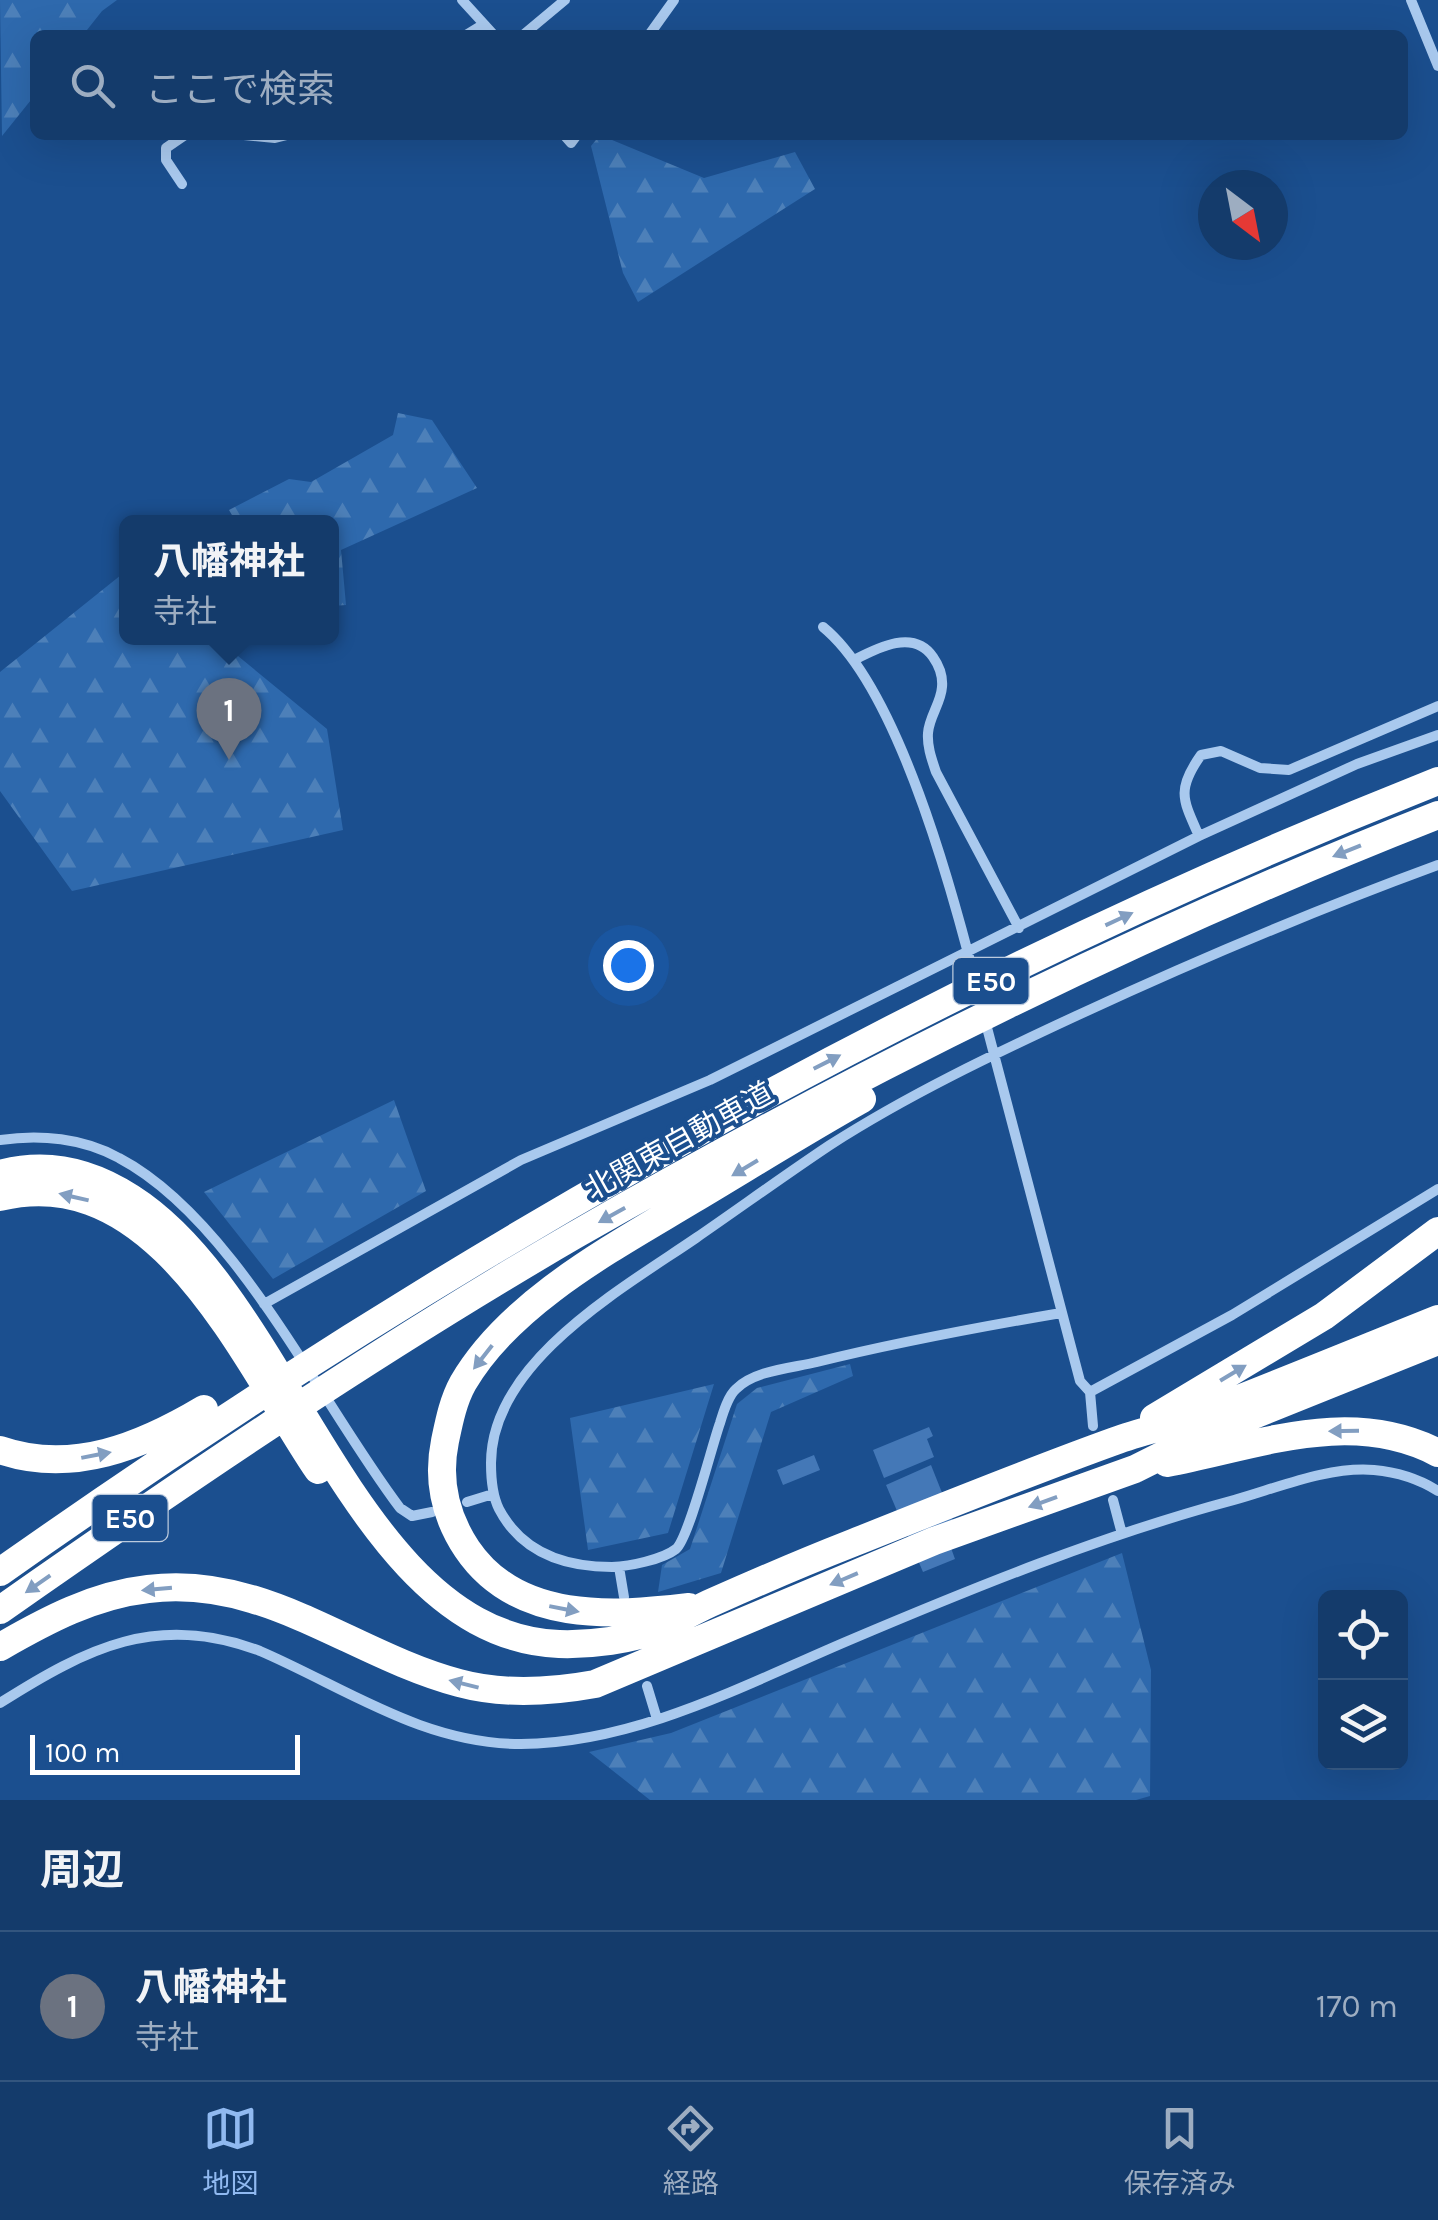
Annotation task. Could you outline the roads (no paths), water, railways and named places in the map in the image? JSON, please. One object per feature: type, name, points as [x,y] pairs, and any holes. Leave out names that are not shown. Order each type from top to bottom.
[{"type":"highway","name":"北関東自動車道","points":[[242,1395],[321,1345],[807,1073],[1153,903],[1324,826],[1438,782]]},
{"type":"highway","name":"北関東自動車道","points":[[0,1610],[262,1429],[574,1236],[818,1101],[972,1022],[1133,945],[1337,854],[1438,814]]},
{"type":"highway","points":[[705,1605],[590,1614],[546,1606],[491,1576],[460,1540],[442,1484],[446,1437],[462,1386],[504,1331],[556,1287],[831,1116],[1133,945]]},
{"type":"highway","points":[[0,1174],[36,1168],[86,1175],[112,1186],[164,1222],[186,1242],[228,1295],[357,1498],[399,1556],[434,1593],[480,1624],[531,1640],[584,1643],[658,1629],[809,1560],[1118,1440],[1192,1417],[1438,1319]]},
{"type":"highway","points":[[0,1197],[40,1191],[83,1198],[120,1214],[162,1247],[212,1306],[366,1542],[400,1583],[444,1620],[498,1650],[539,1657],[660,1657]]},
{"type":"highway","points":[[1118,1440],[1324,1316],[1438,1231]]},
{"type":"highway","points":[[1135,1470],[1200,1437],[1438,1342]]},
{"type":"highway","points":[[0,1450],[40,1459],[100,1455],[138,1444],[242,1395]]},
{"type":"highway","name":"E50","points":[[0,1572],[242,1395]]},
{"type":"highway","points":[[0,1646],[91,1602],[122,1593],[181,1587],[228,1593],[290,1611],[425,1672],[482,1688],[570,1689],[614,1679],[934,1541],[1135,1470],[1303,1433],[1337,1430],[1398,1436],[1438,1453]]},
{"type":"street","points":[[462,0],[489,30]]},
{"type":"street","points":[[529,30],[565,0]]},
{"type":"street","points":[[653,30],[674,0]]},
{"type":"street","points":[[1411,0],[1438,66]]},
{"type":"street","points":[[474,30],[484,24]]},
{"type":"street","points":[[178,140],[166,148],[166,160],[182,184]]},
{"type":"street","points":[[822,627],[842,643],[854,660],[890,728],[925,809],[978,994]]},
{"type":"street","points":[[854,660],[890,644],[912,641],[926,648],[936,660],[942,674],[942,694],[928,732],[929,752],[1019,928]]},
{"type":"street","points":[[1199,836],[1182,798],[1187,775],[1201,756],[1221,751],[1260,768],[1289,770],[1438,706]]},
{"type":"street","points":[[264,1304],[521,1160],[710,1080],[1199,836],[1358,764],[1438,736]]},
{"type":"street","points":[[1062,1313],[919,1337],[760,1376],[735,1389],[718,1428],[684,1538],[675,1550],[619,1567],[560,1562],[527,1544],[499,1509],[494,1494],[491,1448],[499,1421],[524,1374],[539,1358],[634,1280],[833,1144],[979,1061],[1130,991],[1238,942],[1438,865]]},
{"type":"street","points":[[983,1012],[1080,1380],[1090,1392],[1093,1426]]},
{"type":"street","points":[[0,1140],[24,1136],[57,1138],[118,1157],[146,1175],[198,1221],[264,1304],[400,1508],[412,1516],[432,1512]]},
{"type":"street","points":[[1090,1392],[1232,1315],[1438,1189]]},
{"type":"street","points":[[0,1703],[75,1659],[107,1646],[136,1637],[190,1634],[237,1642],[260,1651],[401,1720],[446,1736],[503,1743],[592,1738],[657,1719],[1122,1534],[1215,1504],[1344,1472],[1372,1470],[1399,1474],[1438,1490]]},
{"type":"street","points":[[466,1502],[494,1494]]},
{"type":"street","points":[[1114,1500],[1122,1534]]},
{"type":"street","points":[[619,1567],[624,1597]]},
{"type":"street","points":[[648,1686],[657,1719]]},
{"type":"place","name":"八幡神社","points":[[229,760]]}]
